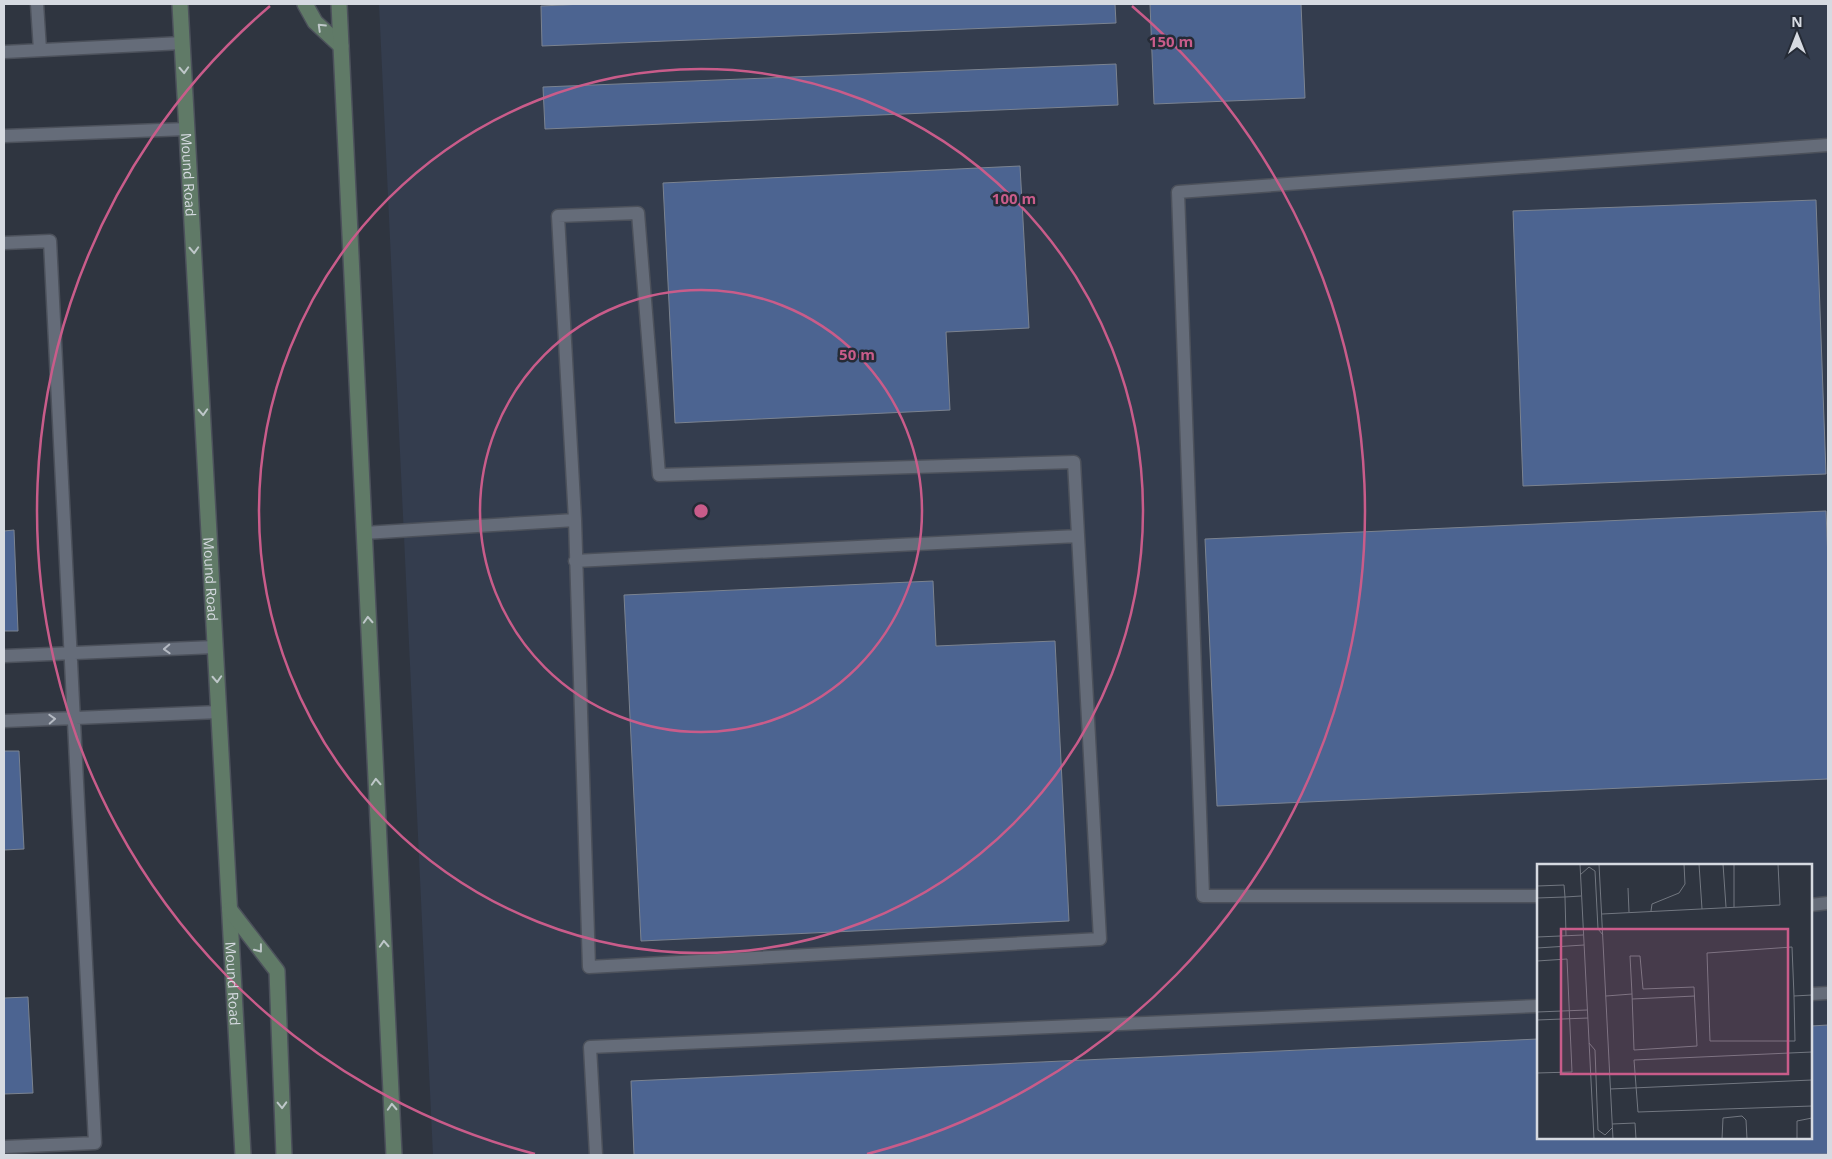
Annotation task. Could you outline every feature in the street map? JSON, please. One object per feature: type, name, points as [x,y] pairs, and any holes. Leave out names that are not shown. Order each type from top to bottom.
[{"type":"main road","name":"Mound Road","points":[[180,4],[243,1155]]},
{"type":"main road","points":[[305,4],[315,22],[341,46]]},
{"type":"main road","points":[[339,4],[394,1155]]},
{"type":"main road","points":[[230,910],[277,971],[284,1155]]},
{"type":"lane","points":[[37,4],[40,50]]},
{"type":"lane","points":[[4,52],[182,43]]},
{"type":"lane","points":[[4,136],[187,129]]},
{"type":"lane","points":[[1537,896],[1203,896],[1178,192],[1828,145]]},
{"type":"lane","points":[[638,213],[659,475],[1074,462],[1100,939],[588,967],[575,520],[558,216],[638,213]]},
{"type":"lane","points":[[4,243],[50,242],[95,1143],[4,1147]]},
{"type":"lane","points":[[364,533],[575,520]]},
{"type":"lane","points":[[576,561],[1078,536]]},
{"type":"lane","points":[[4,656],[215,647]]},
{"type":"lane","points":[[4,721],[219,712]]},
{"type":"lane","points":[[1812,905],[1828,904]]},
{"type":"lane","points":[[1812,994],[1828,993]]},
{"type":"lane","points":[[596,1155],[590,1047],[1537,1006]]},
{"type":"shaded area","points":[[379,4],[1828,4],[1828,1155],[433,1155]]},
{"type":"building","points":[[584,4],[1115,4],[1116,23],[542,46],[541,6]]},
{"type":"building","points":[[1150,4],[1301,4],[1305,98],[1154,104]]},
{"type":"building","points":[[1116,64],[1118,105],[545,129],[543,87]]},
{"type":"building","points":[[1020,166],[1029,328],[946,332],[950,410],[675,423],[663,183]]},
{"type":"building","points":[[1816,200],[1826,474],[1523,486],[1513,211]]},
{"type":"building","points":[[1826,511],[1828,560],[1828,779],[1217,806],[1205,539]]},
{"type":"building","points":[[14,530],[18,631],[4,631],[4,531]]},
{"type":"building","points":[[933,581],[936,646],[1055,641],[1069,921],[641,941],[624,595]]},
{"type":"building","points":[[4,751],[19,751],[24,849],[4,850]]},
{"type":"building","points":[[28,997],[33,1093],[4,1094],[4,998]]},
{"type":"building","points":[[1828,1025],[1828,1154],[634,1155],[631,1081],[1537,1039],[1537,1139],[1812,1139],[1812,1026]]}]
